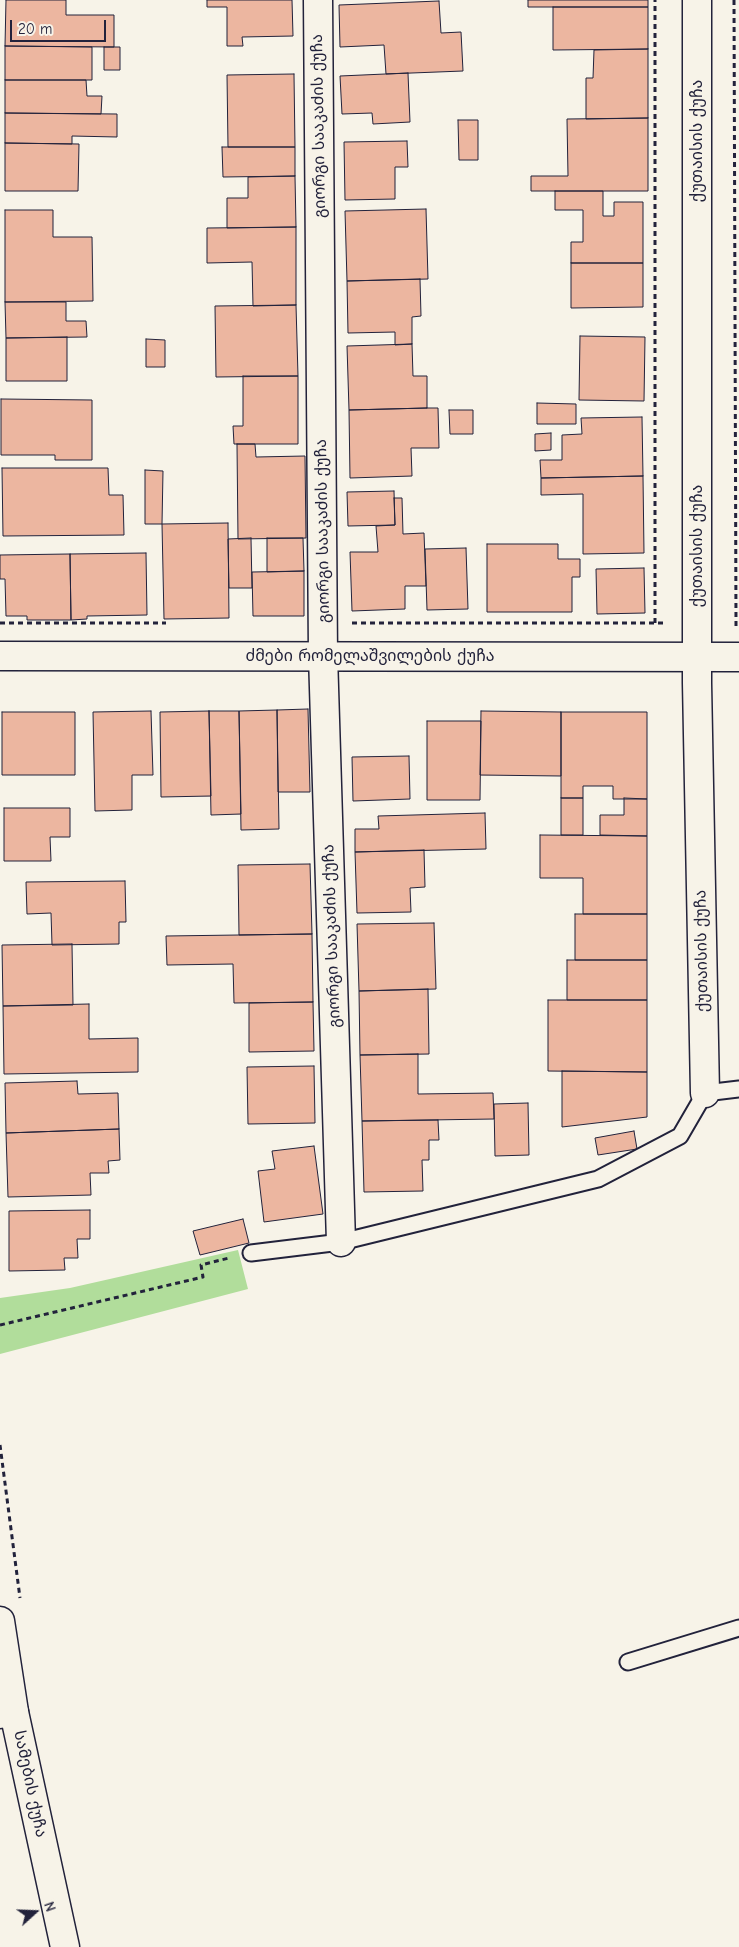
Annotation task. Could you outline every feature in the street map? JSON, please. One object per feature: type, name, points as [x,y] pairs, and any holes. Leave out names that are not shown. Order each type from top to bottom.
[{"type":"street","name":"გიორგი სააკაძის ქუჩა","points":[[318,0],[323,655],[341,1242]]},
{"type":"street","name":"ქუთაისის ქუჩა","points":[[697,0],[697,658],[705,1093]]},
{"type":"street","name":"ძმები რომელაშვილების ქუჩა","points":[[0,656],[323,655],[739,658]]},
{"type":"street","name":"სამების ქუჩა","points":[[0,1621],[7,1713],[65,1947]]},
{"type":"lane","points":[[251,1253],[341,1242],[598,1179],[680,1136],[705,1093],[739,1089]]},
{"type":"lane","points":[[628,1662],[739,1628]]},
{"type":"path","points":[[655,0],[655,623]]},
{"type":"path","points":[[323,623],[697,623],[738,627],[734,0]]},
{"type":"path","points":[[0,623],[170,623]]},
{"type":"path","points":[[0,1325],[203,1277],[200,1265],[251,1253]]},
{"type":"green space","points":[[238,1250],[248,1289],[0,1354],[0,1298],[70,1288]]},
{"type":"building","points":[[6,0],[66,0],[66,15],[114,15],[114,47],[5,46]]},
{"type":"building","points":[[207,0],[292,0],[293,36],[242,37],[243,46],[227,46],[227,7],[207,7]]},
{"type":"building","points":[[528,0],[648,0],[648,7],[528,7]]},
{"type":"building","points":[[439,1],[441,33],[461,32],[463,71],[386,74],[384,45],[340,47],[339,5]]},
{"type":"building","points":[[553,7],[648,7],[648,49],[553,50]]},
{"type":"building","points":[[5,46],[92,47],[92,80],[5,80]]},
{"type":"building","points":[[104,47],[120,47],[120,70],[104,70]]},
{"type":"building","points":[[648,49],[648,118],[586,119],[586,78],[593,78],[594,50]]},
{"type":"building","points":[[408,73],[410,122],[373,124],[372,113],[342,114],[340,76]]},
{"type":"building","points":[[294,74],[295,147],[228,147],[227,75]]},
{"type":"building","points":[[5,80],[86,80],[87,96],[102,96],[101,114],[5,113]]},
{"type":"building","points":[[5,113],[117,114],[117,137],[72,136],[72,144],[5,143]]},
{"type":"building","points":[[648,118],[648,191],[531,191],[531,176],[568,176],[567,119]]},
{"type":"building","points":[[458,120],[478,120],[478,160],[459,160]]},
{"type":"building","points":[[407,141],[408,167],[395,167],[395,199],[345,200],[344,142]]},
{"type":"building","points":[[5,143],[79,144],[78,191],[5,191]]},
{"type":"building","points":[[222,147],[295,147],[295,176],[223,177]]},
{"type":"building","points":[[295,176],[296,227],[227,228],[227,198],[248,198],[248,177]]},
{"type":"building","points":[[555,191],[603,191],[603,216],[614,216],[614,202],[643,202],[643,263],[571,263],[571,242],[583,242],[583,210],[555,210]]},
{"type":"building","points":[[426,209],[428,279],[347,281],[345,211]]},
{"type":"building","points":[[5,210],[53,210],[53,237],[92,237],[93,301],[5,302]]},
{"type":"building","points":[[296,227],[296,305],[253,306],[252,262],[207,263],[207,228]]},
{"type":"building","points":[[571,263],[643,263],[643,307],[571,308]]},
{"type":"building","points":[[420,279],[421,316],[412,317],[412,344],[395,345],[395,332],[348,333],[347,281]]},
{"type":"building","points":[[5,302],[66,302],[66,321],[86,321],[87,337],[6,338]]},
{"type":"building","points":[[296,305],[298,376],[216,377],[215,306]]},
{"type":"building","points":[[580,336],[645,337],[644,401],[579,400]]},
{"type":"building","points":[[67,337],[67,381],[6,381],[6,338]]},
{"type":"building","points":[[146,339],[165,340],[165,367],[146,367]]},
{"type":"building","points":[[412,344],[413,376],[427,376],[427,408],[349,410],[347,346]]},
{"type":"building","points":[[243,376],[298,376],[298,444],[234,444],[233,426],[243,426]]},
{"type":"building","points":[[1,399],[92,400],[92,460],[55,460],[55,455],[1,455]]},
{"type":"building","points":[[537,403],[576,404],[576,424],[537,424]]},
{"type":"building","points":[[438,408],[439,448],[411,448],[412,476],[350,478],[349,410]]},
{"type":"building","points":[[449,410],[473,410],[473,434],[450,434]]},
{"type":"building","points":[[642,417],[643,476],[541,478],[540,460],[562,460],[562,435],[582,434],[581,418]]},
{"type":"building","points":[[551,433],[551,450],[535,451],[535,434]]},
{"type":"building","points":[[237,444],[255,444],[256,457],[305,456],[306,538],[238,539]]},
{"type":"building","points":[[2,468],[108,468],[109,495],[123,495],[124,535],[3,536]]},
{"type":"building","points":[[145,470],[163,471],[162,524],[145,524]]},
{"type":"building","points":[[643,476],[644,553],[583,554],[583,494],[541,495],[541,478]]},
{"type":"building","points":[[394,491],[395,525],[348,526],[347,492]]},
{"type":"building","points":[[394,498],[402,498],[403,534],[424,533],[426,586],[405,586],[405,609],[352,611],[350,552],[378,552],[376,526],[395,525]]},
{"type":"building","points":[[228,523],[229,618],[164,619],[162,524]]},
{"type":"building","points":[[251,538],[252,588],[229,588],[228,539]]},
{"type":"building","points":[[267,538],[303,538],[304,571],[267,572]]},
{"type":"building","points":[[487,544],[558,544],[558,559],[580,559],[580,577],[572,577],[572,612],[487,612]]},
{"type":"building","points":[[466,548],[468,609],[427,610],[425,549]]},
{"type":"building","points":[[146,553],[147,615],[87,616],[87,619],[71,620],[70,554]]},
{"type":"building","points":[[70,554],[71,620],[27,620],[27,616],[6,616],[5,579],[0,579],[0,555]]},
{"type":"building","points":[[644,568],[645,613],[597,614],[596,569]]},
{"type":"building","points":[[304,571],[304,616],[253,616],[252,572]]},
{"type":"building","points":[[308,709],[310,792],[278,792],[277,710]]},
{"type":"building","points":[[277,710],[279,829],[241,830],[239,711]]},
{"type":"building","points":[[151,711],[153,775],[132,775],[132,810],[95,811],[93,712]]},
{"type":"building","points":[[209,711],[211,796],[161,797],[160,712]]},
{"type":"building","points":[[209,711],[239,711],[241,814],[211,815]]},
{"type":"building","points":[[481,711],[561,712],[561,776],[480,775]]},
{"type":"building","points":[[2,712],[75,712],[75,775],[2,775]]},
{"type":"building","points":[[561,712],[647,712],[647,799],[613,799],[613,786],[583,786],[583,798],[561,798]]},
{"type":"building","points":[[427,721],[481,721],[480,800],[427,800]]},
{"type":"building","points":[[409,756],[410,799],[353,801],[352,757]]},
{"type":"building","points":[[561,798],[583,798],[583,835],[561,835]]},
{"type":"building","points":[[624,798],[647,799],[647,836],[600,835],[600,815],[624,815]]},
{"type":"building","points":[[4,808],[70,808],[70,837],[50,837],[51,861],[4,861]]},
{"type":"building","points":[[485,813],[486,849],[355,852],[355,829],[379,829],[378,816]]},
{"type":"building","points":[[540,835],[647,836],[647,914],[583,914],[583,878],[540,878]]},
{"type":"building","points":[[424,850],[425,887],[410,888],[411,912],[357,913],[355,852]]},
{"type":"building","points":[[310,864],[312,934],[239,935],[238,865]]},
{"type":"building","points":[[125,881],[126,922],[119,922],[119,944],[52,945],[51,913],[27,914],[26,882]]},
{"type":"building","points":[[575,914],[647,914],[647,960],[575,960]]},
{"type":"building","points":[[434,923],[436,989],[359,991],[357,924]]},
{"type":"building","points":[[312,934],[313,1002],[234,1003],[233,964],[167,965],[166,936]]},
{"type":"building","points":[[72,944],[73,1005],[3,1006],[2,945]]},
{"type":"building","points":[[567,960],[647,960],[647,1000],[567,1000]]},
{"type":"building","points":[[428,989],[429,1054],[360,1055],[359,991]]},
{"type":"building","points":[[548,1000],[647,1000],[647,1072],[548,1071]]},
{"type":"building","points":[[313,1002],[314,1051],[249,1052],[249,1003]]},
{"type":"building","points":[[89,1004],[89,1039],[138,1038],[138,1072],[4,1074],[3,1006]]},
{"type":"building","points":[[418,1054],[418,1094],[493,1093],[494,1119],[362,1121],[360,1055]]},
{"type":"building","points":[[314,1066],[315,1123],[248,1124],[247,1067]]},
{"type":"building","points":[[562,1071],[647,1072],[647,1117],[562,1127]]},
{"type":"building","points":[[77,1081],[78,1094],[118,1093],[119,1129],[6,1133],[5,1083]]},
{"type":"building","points":[[528,1103],[529,1155],[495,1156],[494,1104]]},
{"type":"building","points":[[438,1120],[439,1140],[429,1140],[429,1160],[422,1160],[423,1191],[364,1192],[362,1121]]},
{"type":"building","points":[[119,1129],[120,1160],[108,1161],[109,1173],[90,1173],[91,1195],[8,1197],[6,1133]]},
{"type":"building","points":[[634,1131],[637,1149],[598,1155],[595,1138]]},
{"type":"building","points":[[314,1146],[323,1214],[264,1222],[258,1171],[275,1169],[272,1151]]},
{"type":"building","points":[[90,1210],[90,1239],[77,1239],[78,1258],[64,1258],[65,1270],[9,1271],[9,1211]]},
{"type":"building","points":[[243,1219],[249,1243],[200,1255],[193,1231]]}]
